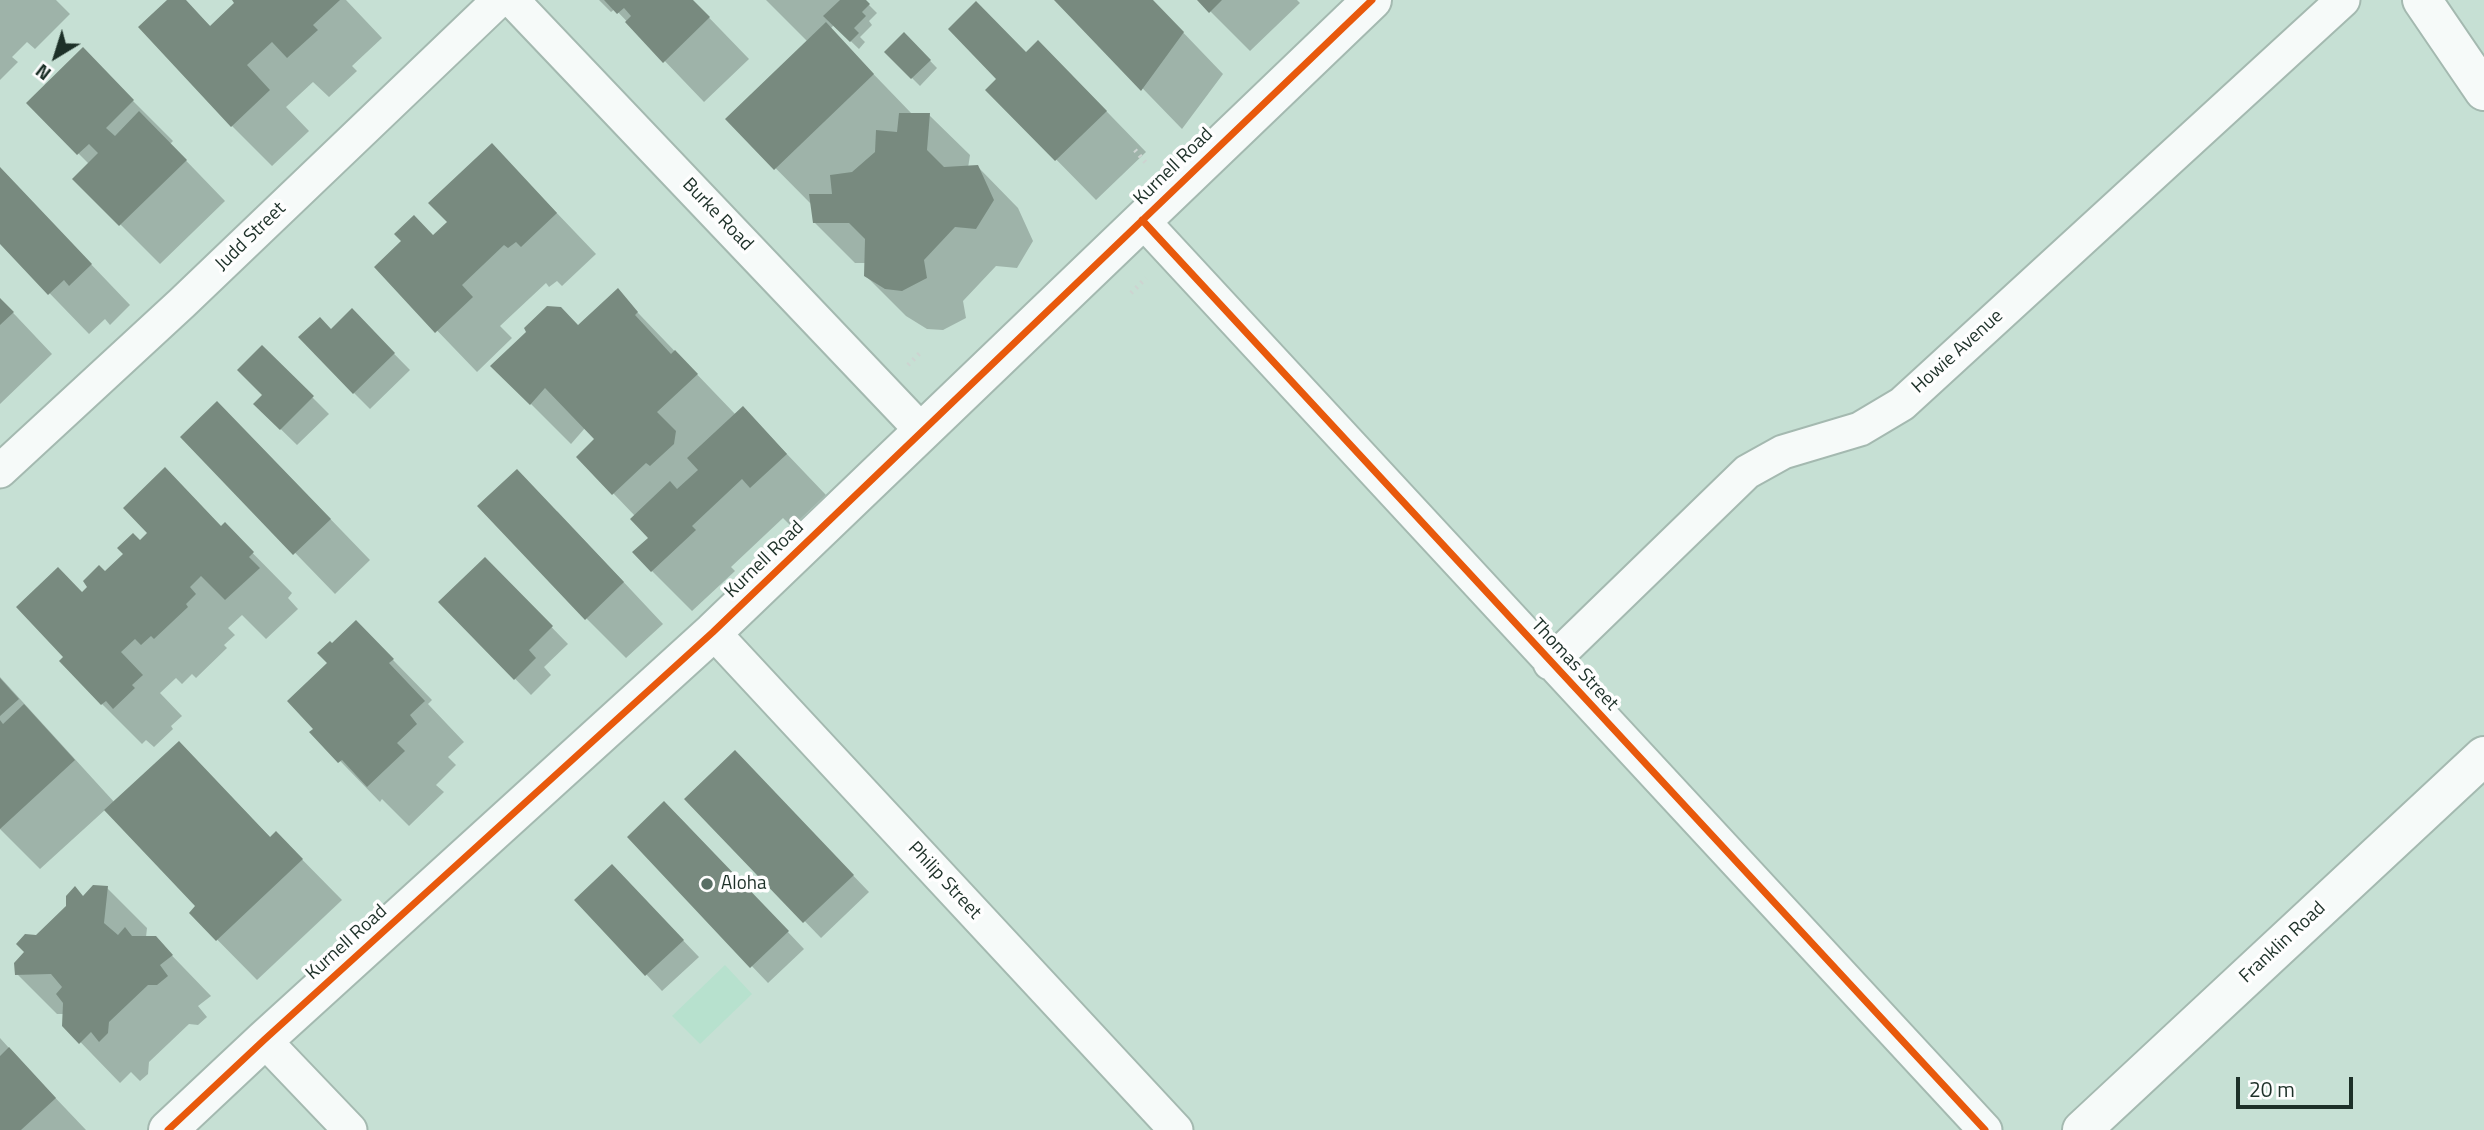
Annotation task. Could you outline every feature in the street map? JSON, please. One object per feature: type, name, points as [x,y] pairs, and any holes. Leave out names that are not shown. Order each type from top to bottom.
[{"type":"street","name":"Judd Street","points":[[0,471],[182,303],[499,0]]},
{"type":"street","name":"Burke Road","points":[[512,0],[922,431]]},
{"type":"street","name":"Kurnell Road","points":[[168,1130],[713,632],[1372,0]]},
{"type":"street","name":"Howie Avenue","points":[[1550,663],[1747,472],[1783,452],[1860,429],[1902,404],[2343,0]]},
{"type":"street","points":[[2422,0],[2484,91]]},
{"type":"street","name":"Thomas Street","points":[[1142,220],[1985,1130]]},
{"type":"street","name":"Philip Street","points":[[713,632],[1176,1130]]},
{"type":"street","name":"Franklin Road","points":[[2082,1130],[2484,756]]},
{"type":"street","points":[[264,1040],[350,1130]]},
{"type":"shaded area","points":[[725,965],[752,994],[700,1044],[672,1016]]},
{"type":"building","points":[[167,0],[186,0],[210,26],[234,3],[232,0],[340,0],[313,25],[318,30],[287,58],[272,42],[247,65],[270,90],[231,127],[138,27]]},
{"type":"building","points":[[604,0],[693,0],[710,17],[663,63],[625,22],[631,16],[624,8],[617,14]]},
{"type":"building","points":[[840,0],[866,0],[870,4],[862,12],[866,16],[854,28],[859,33],[850,42],[823,16]]},
{"type":"building","points":[[1054,0],[1153,0],[1184,32],[1141,91]]},
{"type":"building","points":[[1197,0],[1222,0],[1209,13]]},
{"type":"building","points":[[976,1],[1026,52],[1038,40],[1107,111],[1055,161],[985,90],[996,79],[948,29]]},
{"type":"building","points":[[826,22],[874,74],[774,170],[725,119]]},
{"type":"building","points":[[904,32],[931,60],[911,79],[884,52]]},
{"type":"building","points":[[83,47],[134,100],[106,128],[115,136],[139,111],[187,160],[119,226],[72,179],[98,153],[89,144],[77,155],[26,103]]},
{"type":"building","points":[[899,113],[930,113],[927,150],[944,167],[978,165],[994,200],[976,229],[955,227],[924,260],[927,278],[902,291],[885,289],[864,276],[865,239],[849,223],[813,223],[809,194],[832,194],[830,175],[852,172],[875,152],[876,130],[897,132]]},
{"type":"building","points":[[492,143],[557,213],[521,247],[516,242],[508,248],[504,245],[462,285],[473,297],[435,333],[374,267],[401,241],[394,234],[414,215],[433,235],[447,222],[428,203]]},
{"type":"building","points":[[0,167],[92,264],[69,286],[64,280],[48,295],[0,244]]},
{"type":"building","points":[[618,288],[638,312],[635,315],[671,354],[675,350],[698,374],[657,412],[676,431],[674,444],[650,466],[646,463],[612,495],[576,457],[594,439],[545,388],[530,405],[490,366],[526,332],[524,328],[547,306],[561,307],[578,325]]},
{"type":"building","points":[[0,298],[14,312],[0,325]]},
{"type":"building","points":[[352,308],[395,353],[353,394],[298,337],[320,317],[331,329]]},
{"type":"building","points":[[262,345],[314,396],[280,430],[253,404],[262,395],[237,370]]},
{"type":"building","points":[[217,401],[331,519],[293,555],[180,437]]},
{"type":"building","points":[[743,406],[787,454],[750,488],[742,479],[692,526],[696,530],[651,572],[632,552],[648,538],[630,519],[670,481],[677,489],[698,470],[687,458]]},
{"type":"building","points":[[165,467],[221,526],[225,522],[254,552],[249,557],[260,568],[225,600],[201,576],[190,587],[196,594],[186,604],[188,607],[154,639],[151,636],[141,645],[135,639],[121,652],[143,675],[132,685],[135,688],[113,709],[106,701],[101,705],[59,661],[63,657],[16,607],[58,567],[82,592],[87,587],[83,581],[99,565],[105,571],[123,554],[117,548],[133,533],[140,540],[147,533],[123,508]]},
{"type":"building","points":[[517,469],[624,582],[585,620],[477,506]]},
{"type":"building","points":[[485,557],[553,626],[529,650],[536,658],[514,680],[438,602]]},
{"type":"building","points":[[356,620],[394,659],[389,663],[425,701],[410,715],[417,724],[397,743],[405,751],[367,787],[342,760],[338,763],[309,732],[313,729],[287,701],[327,663],[317,653]]},
{"type":"building","points":[[0,678],[19,699],[0,716]]},
{"type":"building","points":[[24,704],[75,760],[0,829],[0,720],[3,724]]},
{"type":"building","points":[[179,741],[270,837],[276,831],[303,859],[216,941],[189,913],[195,906],[104,810]]},
{"type":"building","points":[[735,750],[854,875],[803,923],[684,799]]},
{"type":"building","name":"Aloha","points":[[664,801],[789,931],[750,968],[627,837]]},
{"type":"building","points":[[612,864],[684,940],[645,976],[574,900]]},
{"type":"building","points":[[93,885],[108,886],[104,923],[118,935],[125,927],[132,936],[156,936],[173,955],[160,965],[168,976],[157,985],[148,985],[109,1022],[108,1033],[99,1042],[91,1032],[79,1044],[62,1026],[63,1003],[56,994],[62,987],[51,974],[15,975],[14,963],[24,952],[16,944],[25,934],[36,935],[66,906],[66,896],[75,886],[83,896]]},
{"type":"building","points":[[9,1047],[56,1098],[21,1130],[0,1130],[0,1056]]},
{"type":"cycle path","points":[[168,1130],[713,632],[1372,0]]},
{"type":"cycle path","points":[[1142,220],[1985,1130]]},
{"type":"place","name":"Aloha","points":[[707,884]]}]
